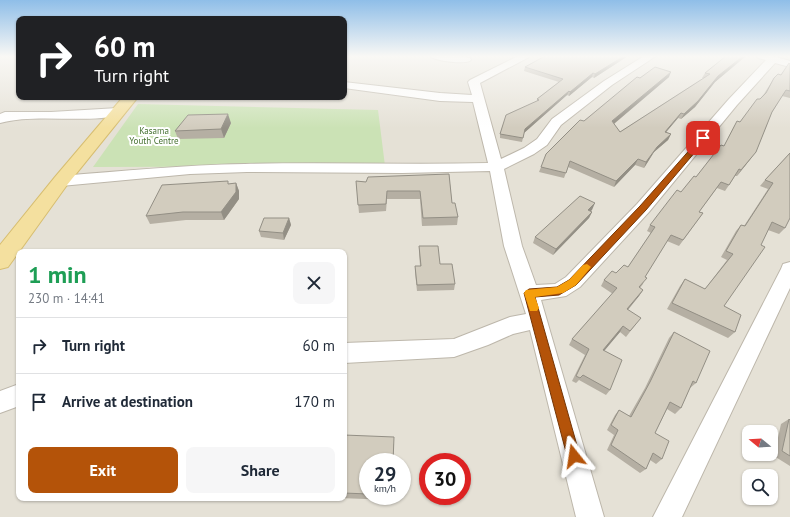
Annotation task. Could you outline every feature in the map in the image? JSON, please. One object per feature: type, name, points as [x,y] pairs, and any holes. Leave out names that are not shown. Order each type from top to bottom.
[{"type":"main road","points":[[0,260],[60,181],[128,100]]},
{"type":"street","points":[[347,85],[440,97],[462,80]]},
{"type":"street","points":[[473,80],[496,166],[514,246],[538,320],[590,517]]},
{"type":"street","points":[[60,181],[190,170],[247,168],[395,169],[496,166],[510,162],[536,147],[549,135],[551,127],[556,122],[613,80]]},
{"type":"street","points":[[529,293],[559,291],[572,282],[643,208],[733,102],[749,80]]},
{"type":"street","points":[[0,119],[5,116],[51,116],[118,112]]},
{"type":"street","points":[[667,517],[790,269]]},
{"type":"street","points":[[347,353],[454,348],[481,339],[510,326],[538,320]]},
{"type":"street","points":[[0,402],[16,396]]},
{"type":"shaded area","points":[[0,80],[16,80],[16,100],[347,100],[347,80],[790,80],[790,517],[0,517]]},
{"type":"green space","name":"Kasama Youth Centre","points":[[138,104],[378,110],[385,166],[93,167]]},
{"type":"building","points":[[562,80],[584,80],[570,92],[569,91],[525,129],[523,138],[500,134],[506,115],[539,100],[537,99]]},
{"type":"building","points":[[633,80],[661,80],[612,121],[620,132],[700,80],[715,80],[698,101],[684,114],[681,113],[665,132],[671,134],[657,147],[646,162],[638,159],[616,181],[570,161],[566,173],[541,167],[546,154],[580,120],[584,121]]},
{"type":"building","points":[[773,80],[790,80],[790,91],[786,90],[772,112],[756,152],[741,170],[739,169],[729,185],[721,182],[699,212],[703,213],[683,240],[671,235],[645,277],[647,278],[639,287],[643,290],[627,309],[641,318],[630,331],[623,326],[603,350],[622,360],[610,390],[583,375],[580,378],[576,376],[589,349],[572,339],[617,288],[604,280],[612,271],[616,273],[624,265],[628,267],[655,227],[650,225],[677,190],[681,192],[694,176],[696,177],[721,145],[724,146],[737,121],[740,122],[757,99],[760,99],[766,93]]},
{"type":"building","points":[[228,114],[221,129],[175,131],[188,115]]},
{"type":"building","points":[[790,153],[790,218],[785,228],[772,222],[761,245],[765,247],[724,306],[741,315],[735,332],[672,303],[685,279],[705,289],[733,254],[726,251],[741,225],[745,226],[773,183],[765,180]]},
{"type":"building","points":[[449,174],[452,203],[455,203],[458,217],[423,218],[420,191],[387,191],[386,204],[358,205],[356,181],[366,182],[368,177]]},
{"type":"building","points":[[228,181],[228,184],[236,183],[236,192],[221,212],[183,212],[146,216],[162,185]]},
{"type":"building","points":[[580,196],[595,203],[588,210],[592,212],[556,249],[535,237]]},
{"type":"building","points":[[264,218],[289,218],[283,233],[259,231]]},
{"type":"building","points":[[419,246],[438,246],[440,264],[452,264],[455,284],[417,285],[415,266],[421,266]]},
{"type":"building","points":[[674,332],[710,351],[696,383],[693,381],[681,408],[670,402],[655,433],[669,441],[662,459],[653,453],[646,469],[611,445],[618,430],[611,425],[619,410],[631,417]]},
{"type":"building","points":[[789,419],[790,420],[790,456],[782,451]]},
{"type":"building","points":[[347,435],[394,437],[393,453],[359,453],[359,494],[347,493]]},
{"type":"slow traffic","points":[[534,308],[529,293],[559,291],[572,282],[587,267]]},
{"type":"route","points":[[574,456],[538,320],[529,293],[559,291],[572,282],[643,208],[703,138]]}]
